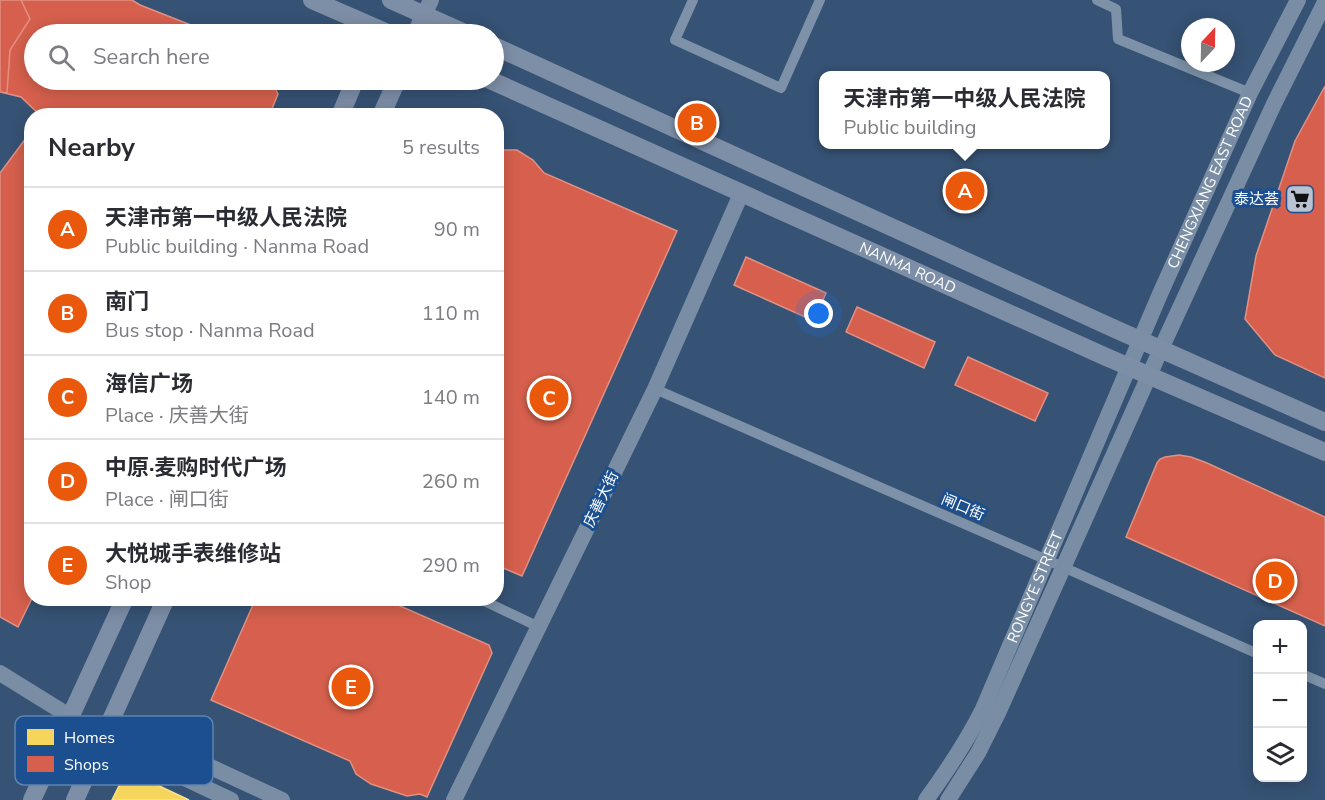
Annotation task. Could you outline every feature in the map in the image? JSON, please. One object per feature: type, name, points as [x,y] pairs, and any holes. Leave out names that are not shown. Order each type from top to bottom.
[{"type":"main road","points":[[312,0],[362,24]]},
{"type":"main road","points":[[382,24],[389,0],[428,7],[453,24]]},
{"type":"main road","points":[[420,24],[428,7]]},
{"type":"main road","name":"NANMA ROAD","points":[[504,51],[1325,422]]},
{"type":"main road","name":"NANMA ROAD","points":[[504,86],[1149,376],[1325,452]]},
{"type":"main road","points":[[343,108],[351,90]]},
{"type":"main road","points":[[385,108],[393,90]]},
{"type":"main road","points":[[71,716],[120,606]]},
{"type":"main road","points":[[114,716],[162,606]]},
{"type":"main road","points":[[32,800],[39,785]]},
{"type":"main road","points":[[75,800],[82,785]]},
{"type":"street","points":[[693,0],[675,40],[781,88],[820,0]]},
{"type":"street","points":[[1097,0],[1116,9],[1118,39],[1250,93]]},
{"type":"street","name":"CHENGXIANG EAST ROAD","points":[[1129,367],[1250,93],[1298,0]]},
{"type":"street","name":"CHENGXIANG EAST ROAD","points":[[1149,376],[1273,106],[1325,2]]},
{"type":"street","name":"庆善大街","points":[[454,800],[655,389],[741,194]]},
{"type":"street","name":"RONGYE STREET","points":[[926,800],[942,779],[983,709],[1129,367]]},
{"type":"street","name":"RONGYE STREET","points":[[948,800],[978,753],[998,713],[1149,376]]},
{"type":"street","name":"闸口街","points":[[655,389],[1253,652]]},
{"type":"street","points":[[495,606],[539,627]]},
{"type":"street","points":[[0,673],[69,716]]},
{"type":"street","points":[[1307,676],[1325,684]]},
{"type":"street","points":[[213,768],[282,800]]},
{"type":"street","points":[[199,785],[231,800]]},
{"type":"building: Homes","points":[[120,785],[157,785],[189,800],[112,800]]},
{"type":"building: Shops","points":[[0,0],[132,0],[188,24],[24,24],[24,90],[276,90],[278,94],[272,108],[33,108],[21,97],[0,92]]},
{"type":"building: Shops","points":[[0,0],[21,0],[30,19],[24,24],[24,28],[10,50],[7,93],[0,92]]},
{"type":"building: Shops","name":"泰达荟","points":[[1325,86],[1325,378],[1275,355],[1245,319],[1256,256],[1295,141]]},
{"type":"building: Shops","points":[[24,141],[24,606],[28,606],[18,627],[0,617],[0,173]]},
{"type":"building: Shops","points":[[504,150],[517,150],[533,160],[544,173],[677,231],[522,576],[504,568]]},
{"type":"building: Shops","points":[[746,257],[826,293],[814,321],[734,285]]},
{"type":"building: Shops","points":[[857,307],[935,342],[924,368],[846,332]]},
{"type":"building: Shops","points":[[968,357],[1048,393],[1035,421],[955,385]]},
{"type":"building: Shops","points":[[1179,455],[1207,463],[1325,517],[1325,626],[1126,537],[1157,463],[1165,457]]},
{"type":"building: Shops","points":[[252,606],[400,606],[489,645],[492,653],[427,797],[420,794],[407,796],[371,784],[356,774],[350,761],[211,700]]},
{"type":"place","name":"南门","points":[[697,123]]},
{"type":"place","name":"天津市第一中级人民法院","points":[[965,191]]},
{"type":"place","name":"泰达荟","points":[[1300,199]]},
{"type":"place","name":"海信广场","points":[[549,398]]},
{"type":"place","name":"中原·麦购时代广场","points":[[1275,581]]},
{"type":"place","name":"大悦城手表维修站","points":[[351,687]]}]
